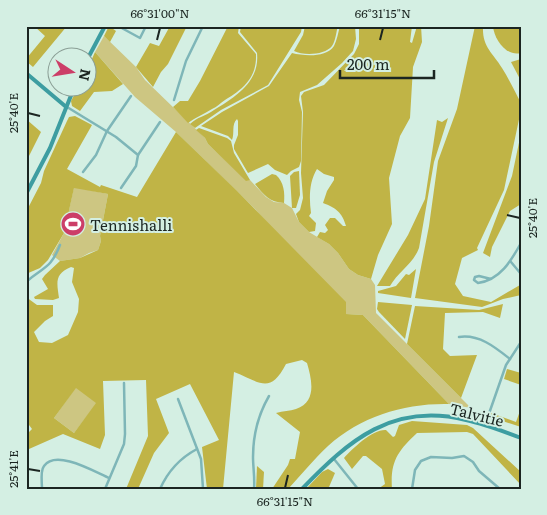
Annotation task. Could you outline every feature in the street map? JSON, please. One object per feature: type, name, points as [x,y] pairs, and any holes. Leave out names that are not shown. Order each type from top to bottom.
[{"type":"street","points":[[93,48],[105,26]]},
{"type":"street","points":[[118,26],[140,38],[146,26]]},
{"type":"street","points":[[174,100],[186,61],[203,26]]},
{"type":"street","points":[[26,73],[65,106],[107,131],[138,155]]},
{"type":"street","points":[[83,172],[96,154],[107,131],[130,96]]},
{"type":"street","points":[[26,194],[50,148],[69,98]]},
{"type":"street","points":[[121,188],[136,166],[138,155],[160,122]]},
{"type":"street","points":[[490,279],[479,276],[475,277],[474,280],[478,283],[486,282],[503,271],[511,262],[521,244]]},
{"type":"street","points":[[26,282],[47,268],[55,257],[60,245]]},
{"type":"street","points":[[511,262],[521,274]]},
{"type":"street","points":[[459,337],[470,335],[479,338],[510,359]]},
{"type":"street","points":[[485,425],[500,380],[521,342]]},
{"type":"street","points":[[105,489],[124,444],[126,434],[124,383]]},
{"type":"street","points":[[254,489],[255,435],[258,417],[269,396]]},
{"type":"street","points":[[178,400],[201,459],[202,489]]},
{"type":"street","name":"Talvitie","points":[[302,489],[333,458],[353,442],[371,430],[404,419],[444,416],[485,425],[521,438]]},
{"type":"street","points":[[160,489],[172,468],[184,456],[198,448]]},
{"type":"street","points":[[412,489],[415,470],[421,461],[431,457],[452,458],[464,456],[473,462],[479,471],[500,489]]},
{"type":"street","points":[[333,458],[358,489]]},
{"type":"street","points":[[42,489],[44,465],[64,459],[109,478]]},
{"type":"shaded area","points":[[34,26],[67,26],[33,67],[26,59],[45,36]]},
{"type":"shaded area","points":[[109,26],[116,31],[110,42],[104,36]]},
{"type":"shaded area","points":[[170,26],[187,26],[168,64],[153,87],[136,67],[150,43],[159,46]]},
{"type":"shaded area","points":[[228,26],[239,26],[238,33],[256,54],[254,70],[248,82],[238,92],[188,123],[173,107],[180,101],[188,101]]},
{"type":"shaded area","points":[[241,26],[302,26],[301,32],[268,85],[221,110],[195,128],[190,124],[238,94],[254,72],[257,63],[257,53],[240,32]]},
{"type":"shaded area","points":[[305,26],[338,26],[332,46],[325,51],[314,54],[303,54],[294,51],[303,35]]},
{"type":"shaded area","points":[[340,26],[355,26],[356,39],[353,51],[317,85],[300,92],[299,100],[302,112],[301,161],[299,167],[287,175],[275,170],[268,164],[248,173],[234,149],[238,135],[237,119],[234,124],[232,140],[228,136],[201,126],[269,86],[292,53],[314,55],[326,53],[334,46]]},
{"type":"shaded area","points":[[359,26],[412,26],[410,42],[412,43],[417,26],[421,26],[422,42],[413,67],[410,118],[400,136],[389,178],[392,224],[378,255],[371,279],[358,275],[349,269],[329,244],[317,237],[320,232],[325,233],[328,230],[325,225],[330,218],[335,218],[343,226],[346,226],[343,217],[338,211],[323,203],[334,177],[324,174],[317,169],[312,179],[311,213],[309,216],[316,223],[315,231],[309,232],[299,222],[296,214],[300,210],[303,198],[301,173],[303,112],[301,96],[304,92],[324,85],[354,54],[359,44]]},
{"type":"shaded area","points":[[475,26],[483,26],[484,39],[488,49],[505,72],[521,103],[504,190],[477,248],[478,250],[462,258],[455,284],[463,296],[491,302],[520,285],[521,295],[482,307],[415,298],[429,226],[438,161],[457,109]]},
{"type":"shaded area","points":[[493,26],[521,26],[521,53],[516,54],[506,50],[498,41]]},
{"type":"shaded area","points":[[104,36],[136,67],[145,80],[205,138],[208,144],[246,180],[250,180],[266,197],[274,202],[284,203],[292,208],[299,222],[309,232],[329,244],[349,269],[358,275],[371,279],[375,285],[376,313],[471,408],[449,404],[363,315],[346,314],[255,209],[176,132],[135,97],[98,55],[97,48]]},
{"type":"shaded area","points":[[98,55],[123,84],[112,91],[98,92]]},
{"type":"shaded area","points":[[521,59],[521,81],[511,62]]},
{"type":"shaded area","points":[[73,98],[90,98],[80,111],[72,106]]},
{"type":"shaded area","points":[[75,116],[92,125],[67,169],[100,187],[101,185],[137,197],[176,132],[346,302],[346,314],[363,315],[449,404],[433,404],[400,409],[369,419],[328,446],[288,489],[272,489],[290,459],[295,459],[300,432],[276,413],[296,409],[303,406],[307,401],[310,396],[311,383],[307,363],[302,360],[286,364],[275,380],[269,383],[258,382],[234,372],[223,489],[207,489],[202,447],[219,440],[190,384],[156,399],[169,433],[154,453],[138,489],[126,489],[148,436],[146,380],[103,381],[105,435],[100,449],[63,434],[29,449],[26,489],[26,435],[32,429],[26,421],[26,297],[37,305],[53,305],[53,316],[34,332],[39,342],[52,343],[68,335],[78,312],[79,299],[72,282],[74,268],[71,267],[59,276],[57,283],[59,298],[53,300],[35,299],[34,297],[48,289],[42,279],[60,261],[80,258],[98,250],[108,194],[74,188],[64,233],[48,260],[40,268],[26,274],[27,210],[41,183],[44,171],[69,117]],"holes":[[[76,388],[96,403],[74,433],[54,418]]]},
{"type":"shaded area","points":[[448,118],[434,162],[419,248],[413,259],[390,286],[377,286],[408,235],[425,199],[437,120],[442,122]]},
{"type":"shaded area","points":[[26,119],[41,132],[26,162]]},
{"type":"shaded area","points":[[199,128],[231,141],[234,153],[250,180],[246,181],[208,144],[205,138],[196,130]]},
{"type":"shaded area","points":[[521,133],[521,204],[510,211],[492,247],[490,257],[483,253],[512,176]]},
{"type":"shaded area","points":[[299,171],[300,195],[296,208],[292,208],[290,176],[294,172]]},
{"type":"shaded area","points":[[272,174],[279,178],[282,184],[284,203],[264,195],[255,184]]},
{"type":"shaded area","points":[[74,187],[108,194],[100,236],[101,241],[98,250],[80,258],[60,261],[52,255],[64,233]]},
{"type":"shaded area","points":[[416,269],[411,298],[378,293],[378,291],[396,286],[406,274],[409,275]]},
{"type":"shaded area","points":[[378,302],[412,305],[405,339],[379,312],[377,309]]},
{"type":"shaded area","points":[[503,304],[500,318],[483,312],[445,313],[443,349],[450,356],[477,355],[461,398],[407,344],[415,306],[479,310]]},
{"type":"shaded area","points":[[507,369],[521,373],[521,385],[504,379]]},
{"type":"shaded area","points":[[76,387],[97,403],[74,433],[54,418]]},
{"type":"shaded area","points":[[521,408],[521,427],[490,417],[491,413],[516,422]]},
{"type":"shaded area","points":[[412,421],[467,425],[473,428],[521,472],[521,485],[473,434],[467,432],[417,433],[400,451],[397,457],[392,471],[392,489],[378,489],[385,484],[382,469],[366,456],[363,456],[352,469],[344,458],[369,436],[386,430],[393,437],[399,425]]},
{"type":"shaded area","points":[[257,466],[264,472],[263,489],[256,489]]},
{"type":"shaded area","points":[[328,469],[335,473],[327,489],[306,489],[322,472]]},
{"type":"place","name":"Tennishalli","points":[[73,224]]}]
